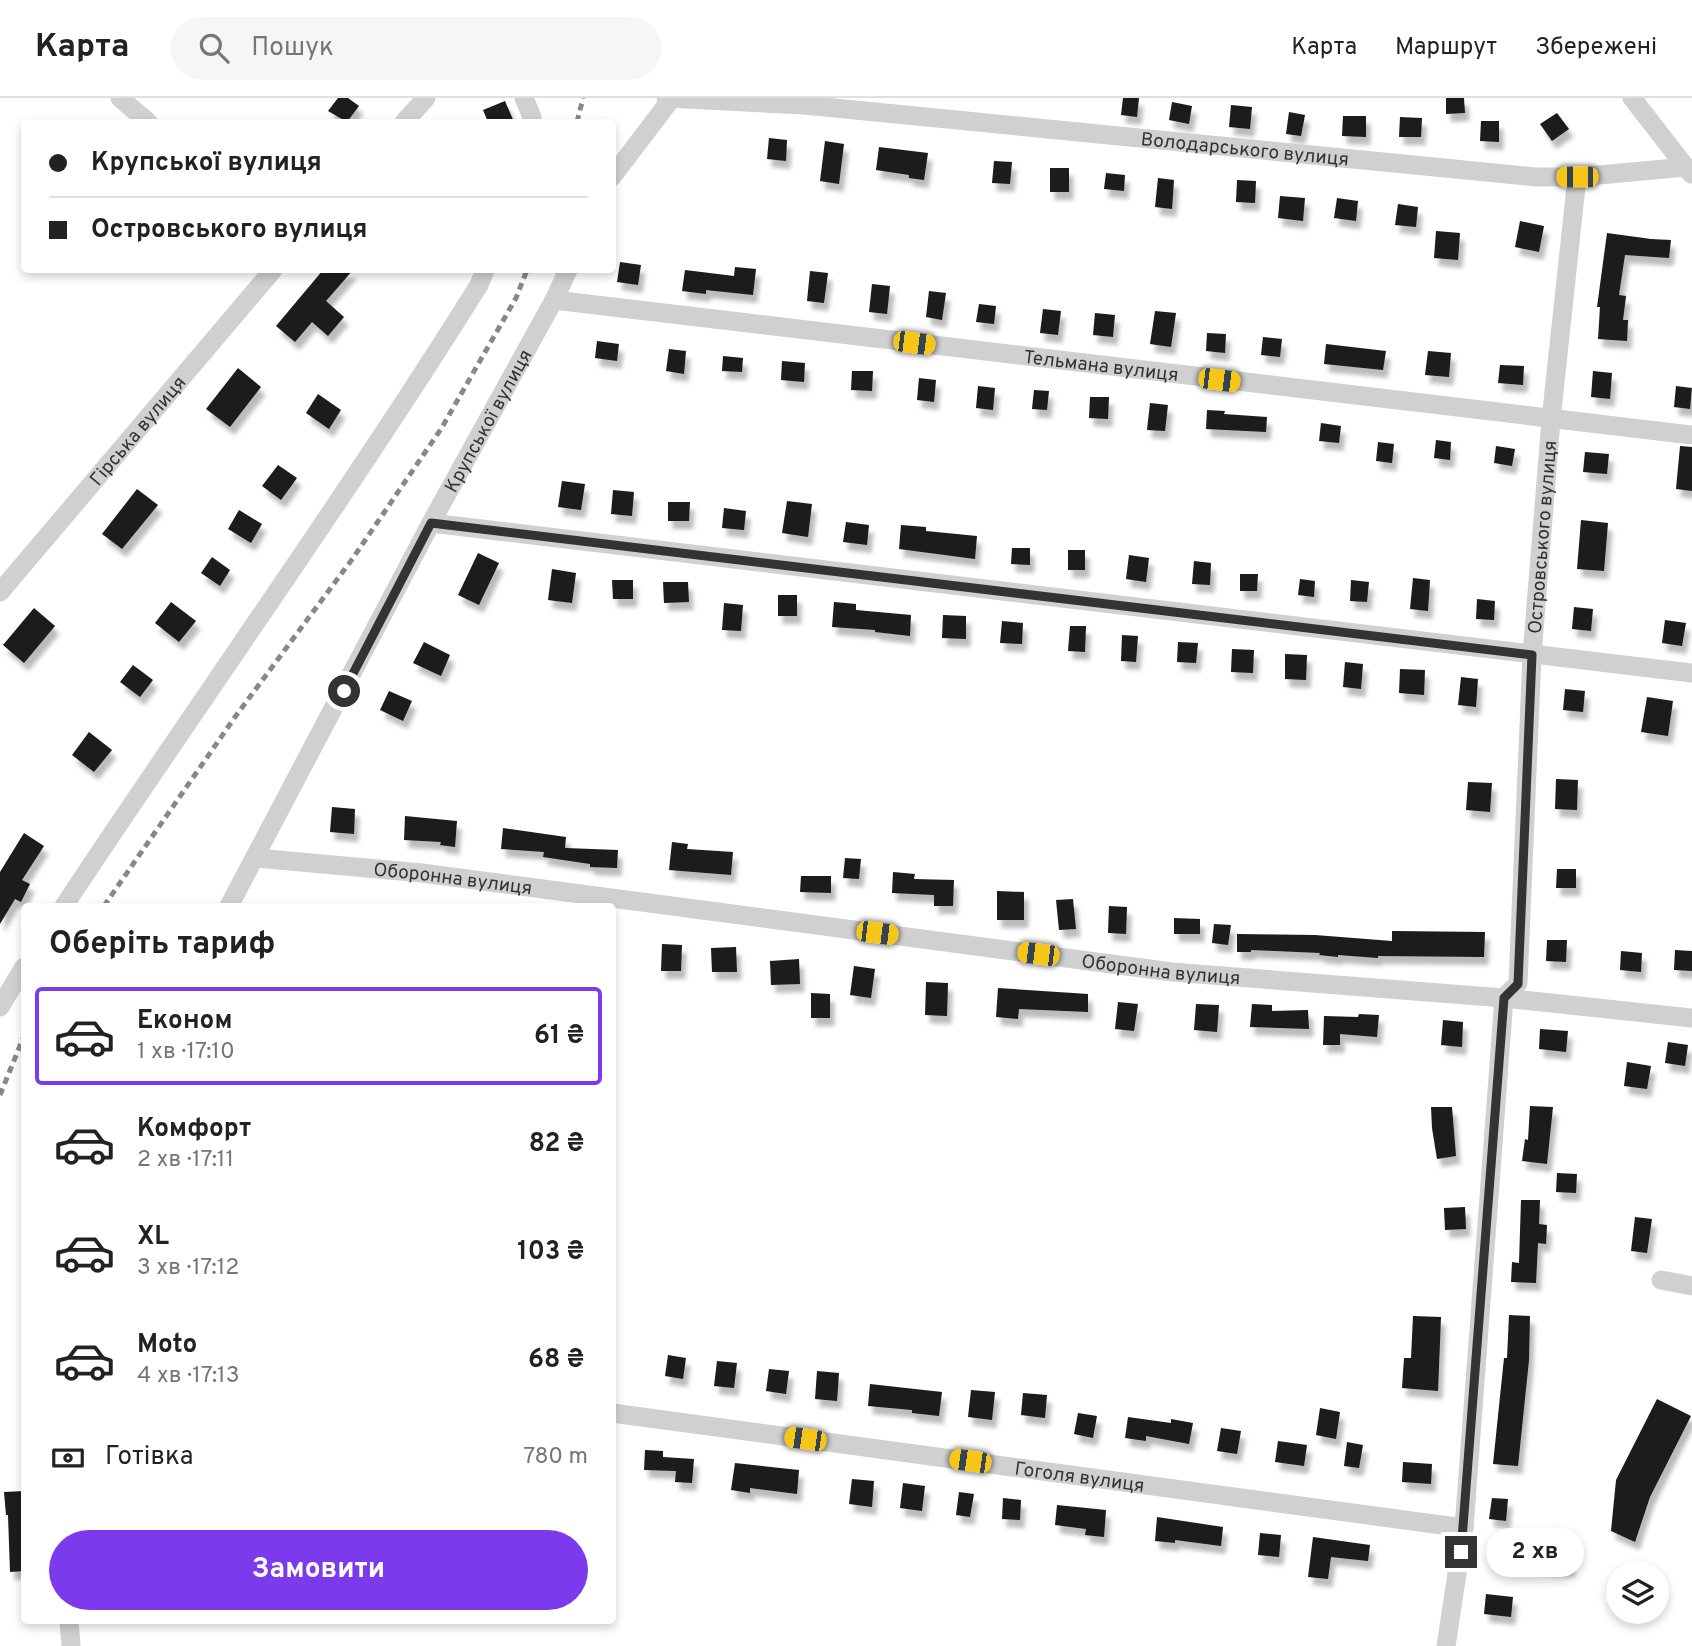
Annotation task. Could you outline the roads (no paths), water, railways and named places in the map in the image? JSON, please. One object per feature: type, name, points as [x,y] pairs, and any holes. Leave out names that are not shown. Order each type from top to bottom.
[{"type":"street","points":[[120,98],[144,119]]},
{"type":"street","points":[[407,119],[426,98]]},
{"type":"street","points":[[524,98],[532,119]]},
{"type":"street","points":[[616,172],[670,98]]},
{"type":"street","name":"Володарського вулиця","points":[[670,98],[809,101],[1536,177],[1689,171]]},
{"type":"street","points":[[1632,98],[1689,171]]},
{"type":"street","name":"Островського вулиця","points":[[1446,1646],[1464,1528],[1504,998],[1518,984],[1532,655],[1551,420],[1577,177]]},
{"type":"street","name":"Гірська вулиця","points":[[0,593],[270,273]]},
{"type":"street","points":[[66,903],[398,413],[479,285],[484,273]]},
{"type":"street","name":"Крупської вулиця","points":[[231,903],[567,273]]},
{"type":"street","name":"Тельмана вулиця","points":[[554,300],[1692,435]]},
{"type":"street","points":[[431,523],[1692,673]]},
{"type":"street","name":"Оборонна вулиця","points":[[256,858],[422,873],[1172,972],[1504,998],[1692,1018]]},
{"type":"street","points":[[0,1007],[21,972]]},
{"type":"street","points":[[1661,1280],[1692,1286]]},
{"type":"street","name":"Гоголя вулиця","points":[[616,1414],[1464,1528]]},
{"type":"street","points":[[69,1624],[71,1646]]},
{"type":"railway","points":[[578,119],[583,98]]},
{"type":"railway","points":[[106,903],[235,717],[353,558],[441,429],[516,298],[526,273]]},
{"type":"railway","points":[[0,1095],[21,1043]]}]
